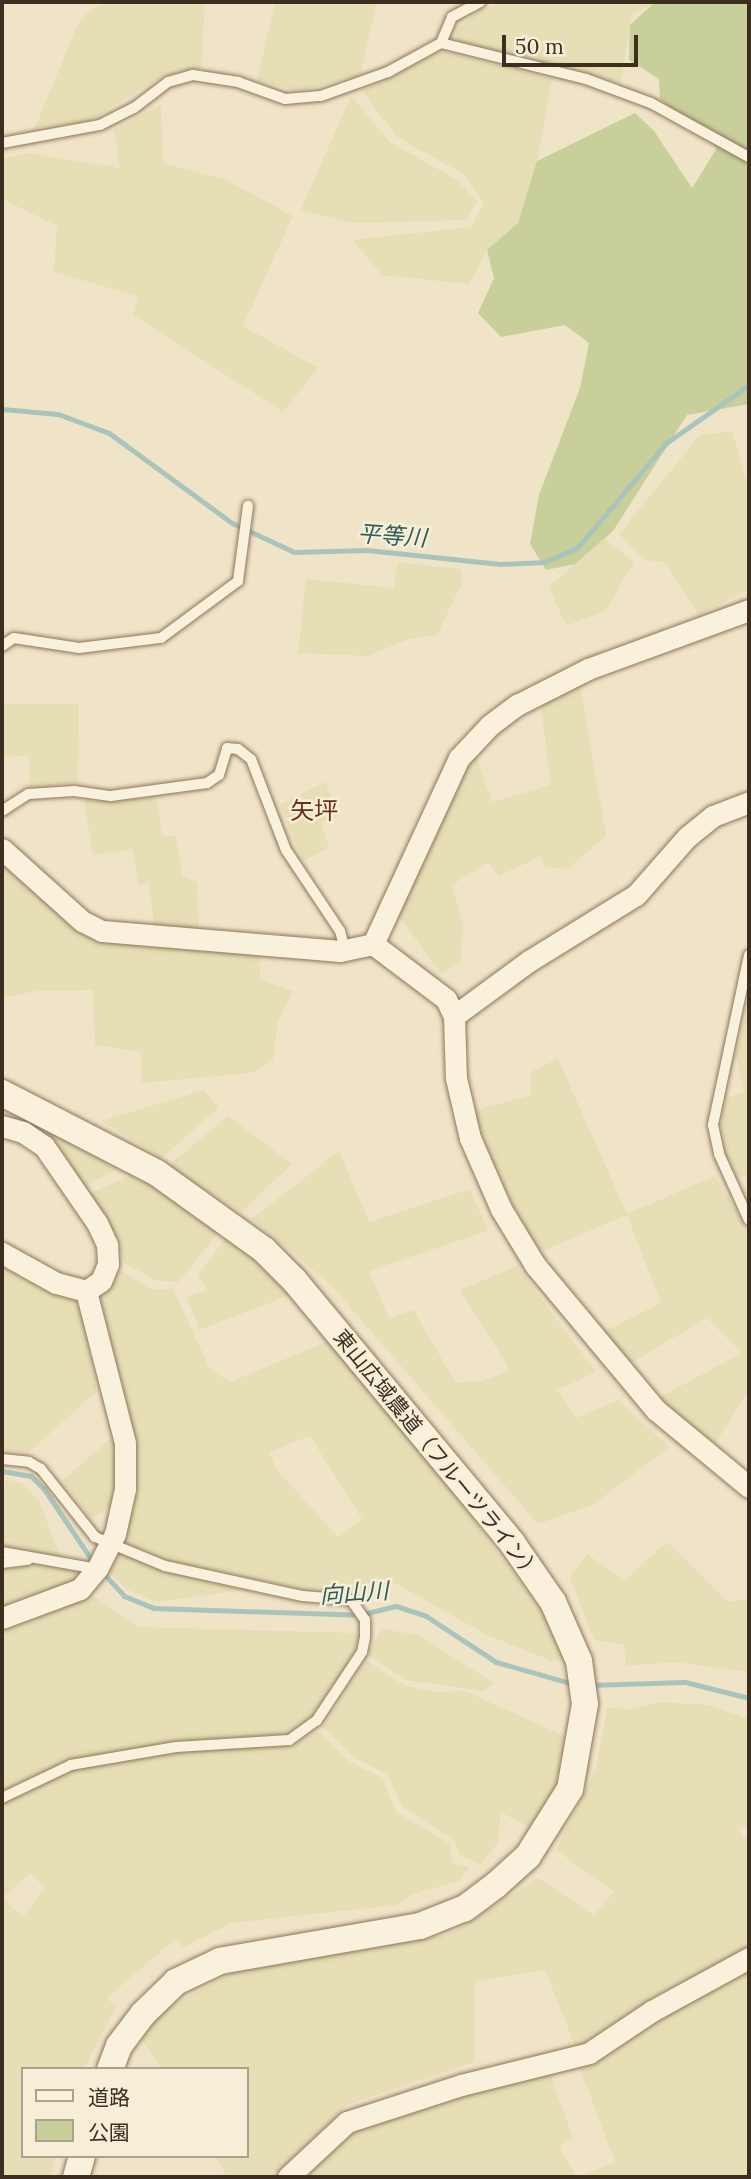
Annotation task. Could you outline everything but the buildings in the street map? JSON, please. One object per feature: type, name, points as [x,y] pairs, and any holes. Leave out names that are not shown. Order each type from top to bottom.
[{"type":"street","points":[[373,944],[459,758],[490,725],[517,705],[588,669],[749,610]]},
{"type":"street","points":[[454,1016],[529,961],[636,895],[713,816],[749,802]]},
{"type":"street","points":[[2,849],[82,921],[102,931],[345,950],[373,944],[446,999],[454,1016],[456,1078],[471,1138],[501,1209],[535,1265],[656,1410],[749,1487]]},
{"type":"street","name":"東山広域農道（フルーツライン）","points":[[2,1093],[157,1173],[264,1250],[322,1311],[512,1543],[553,1602],[579,1661],[585,1704],[570,1789],[553,1823],[528,1856],[496,1885],[465,1908],[420,1926],[220,1961],[176,1982],[144,2014],[119,2046],[111,2067]]},
{"type":"street","points":[[2,1126],[23,1132],[44,1146],[97,1223],[107,1244],[108,1264],[100,1281],[86,1291]]},
{"type":"street","points":[[2,1253],[56,1283],[86,1291]]},
{"type":"street","points":[[2,1618],[80,1589],[97,1569],[112,1544],[125,1489],[125,1443],[86,1291]]},
{"type":"street","points":[[288,2177],[347,2122],[461,2085],[589,2053],[652,2011],[749,1958]]},
{"type":"street","points":[[76,2177],[81,2158]]},
{"type":"lane","points":[[2,143],[100,125],[134,108],[168,82],[193,75],[238,82],[285,99],[321,96],[388,72],[441,43],[452,17],[480,2]]},
{"type":"lane","points":[[441,43],[586,79],[638,98],[749,157]]},
{"type":"lane","points":[[2,646],[14,638],[79,648],[161,638],[237,582],[245,542],[247,512]]},
{"type":"lane","points":[[2,811],[28,794],[74,791],[111,796],[207,783],[219,775],[228,748],[238,749],[251,759],[286,850],[340,931],[345,950]]},
{"type":"lane","points":[[749,955],[713,1125],[719,1154],[749,1220]]},
{"type":"lane","points":[[2,1458],[29,1462],[41,1469],[95,1537],[164,1566],[303,1596],[351,1600],[365,1620],[362,1652],[317,1720],[289,1740],[177,1747],[71,1765],[2,1798]]},
{"type":"lane","points":[[2,1552],[97,1569]]},
{"type":"lane","points":[[2,1563],[41,1558]]},
{"type":"shaded area","points":[[109,2],[205,2],[201,68],[162,76],[89,121],[35,128],[76,28],[90,9]]},
{"type":"shaded area","points":[[275,2],[377,2],[360,75],[300,91],[257,81]]},
{"type":"shaded area","points":[[503,2],[655,2],[631,16],[621,83],[457,42],[456,30],[479,11]]},
{"type":"shaded area","points":[[443,51],[552,79],[537,161],[518,223],[487,250],[469,284],[382,275],[353,240],[471,227],[484,203],[462,173],[397,137],[362,91]]},
{"type":"shaded area","points":[[351,96],[390,142],[457,180],[477,201],[466,220],[353,223],[301,210]]},
{"type":"shaded area","points":[[161,105],[163,163],[226,180],[293,216],[243,326],[318,368],[283,412],[133,315],[138,296],[54,272],[57,226],[2,199],[2,159],[28,153],[120,168],[114,130]]},
{"type":"shaded area","points":[[732,431],[749,490],[749,589],[699,615],[665,562],[644,560],[619,534],[700,435]]},
{"type":"shaded area","points":[[604,538],[634,562],[606,610],[566,626],[549,587]]},
{"type":"shaded area","points":[[398,562],[461,569],[462,583],[437,635],[409,639],[367,656],[298,653],[306,579],[394,588]]},
{"type":"shaded area","points":[[580,684],[606,836],[567,869],[544,867],[541,856],[499,876],[488,862],[452,885],[463,926],[460,963],[441,973],[397,914],[474,749],[492,802],[551,785],[540,701]]},
{"type":"shaded area","points":[[2,704],[79,704],[78,783],[30,786],[29,756],[2,755]]},
{"type":"shaded area","points":[[325,782],[340,815],[321,823],[329,848],[303,861],[280,805]]},
{"type":"shaded area","points":[[156,797],[162,835],[176,837],[182,876],[197,882],[199,928],[155,932],[149,883],[138,885],[133,849],[93,855],[84,801]]},
{"type":"shaded area","points":[[2,858],[90,937],[259,951],[260,980],[293,991],[278,1022],[273,1060],[251,1073],[142,1083],[141,1052],[95,1045],[93,990],[36,991],[2,998]]},
{"type":"shaded area","points":[[749,1003],[749,1174],[736,1178],[726,1155],[721,1124],[725,1098],[744,1092],[736,1055]]},
{"type":"shaded area","points":[[558,1059],[627,1214],[715,1176],[749,1232],[749,1391],[715,1444],[658,1398],[742,1353],[707,1318],[625,1366],[599,1334],[661,1303],[627,1215],[538,1253],[495,1169],[473,1111],[531,1095],[531,1072]]},
{"type":"shaded area","points":[[204,1090],[219,1107],[162,1158],[101,1121]]},
{"type":"shaded area","points":[[228,1116],[292,1164],[241,1212],[168,1166]]},
{"type":"shaded area","points":[[43,1127],[125,1165],[84,1187]]},
{"type":"shaded area","points":[[339,1151],[369,1222],[470,1189],[488,1231],[369,1271],[389,1318],[413,1310],[456,1383],[483,1381],[510,1370],[460,1290],[517,1266],[596,1372],[557,1390],[576,1418],[618,1400],[669,1447],[594,1504],[538,1524],[330,1284],[252,1219]]},
{"type":"shaded area","points":[[135,1173],[221,1229],[179,1282],[154,1280],[122,1261],[120,1245],[89,1194]]},
{"type":"shaded area","points":[[228,1236],[268,1265],[291,1295],[199,1330],[187,1297],[207,1290],[198,1274]]},
{"type":"shaded area","points":[[2,1267],[42,1289],[69,1295],[82,1309],[97,1391],[29,1452],[2,1451]]},
{"type":"shaded area","points":[[121,1271],[151,1289],[173,1289],[210,1369],[230,1382],[331,1340],[386,1404],[547,1618],[564,1660],[552,1661],[489,1636],[391,1581],[368,1591],[308,1590],[169,1561],[122,1542],[136,1464],[99,1298]],"holes":[[[310,1436],[362,1519],[338,1537],[277,1470],[269,1452]]]},
{"type":"shaded area","points":[[112,1437],[117,1479],[110,1508],[91,1519],[62,1481]]},
{"type":"shaded area","points":[[5,1479],[22,1483],[39,1501],[60,1556],[2,1547]]},
{"type":"shaded area","points":[[667,1542],[729,1602],[749,1598],[749,1672],[675,1662],[626,1666],[624,1645],[594,1640],[570,1577],[587,1554],[625,1580]]},
{"type":"shaded area","points":[[120,1553],[165,1570],[242,1590],[158,1602],[128,1590],[109,1573]]},
{"type":"shaded area","points":[[42,1563],[77,1571],[76,1582],[2,1610],[2,1567]]},
{"type":"shaded area","points":[[93,1596],[138,1627],[360,1633],[361,1640],[318,1716],[283,1737],[71,1760],[2,1794],[2,1627],[19,1618]]},
{"type":"shaded area","points":[[382,1629],[418,1635],[494,1683],[484,1691],[406,1680],[367,1654]]},
{"type":"shaded area","points":[[366,1660],[405,1686],[436,1692],[465,1691],[566,1737],[556,1784],[531,1829],[501,1812],[498,1842],[481,1865],[460,1855],[454,1839],[402,1807],[388,1775],[355,1758],[323,1727]]},
{"type":"shaded area","points":[[659,1702],[710,1705],[749,1719],[749,1825],[739,1828],[743,1837],[749,1836],[749,1951],[668,1988],[576,2048],[545,1970],[475,1981],[474,2062],[346,2105],[275,2177],[227,2177],[216,2158],[248,2158],[248,2067],[160,2067],[141,2037],[160,2012],[233,1972],[451,1934],[538,1878],[594,1915],[614,1892],[556,1850],[596,1769],[607,1708],[635,1709]]},
{"type":"shaded area","points":[[318,1731],[350,1762],[382,1778],[396,1812],[450,1844],[452,1863],[469,1867],[461,1880],[411,1895],[396,1905],[232,1923],[184,1947],[175,1939],[107,1998],[116,2007],[85,2067],[21,2067],[21,2158],[56,2158],[51,2177],[2,2177],[2,1898],[2,1803],[70,1769],[170,1752],[294,1745]],"holes":[[[30,1873],[45,1888],[23,1917],[2,1898]]]},
{"type":"shaded area","points":[[749,1967],[749,2177],[579,2177],[615,2162],[579,2066],[718,1980]]},
{"type":"shaded area","points":[[548,2068],[573,2138],[559,2146],[576,2177],[299,2177],[353,2115]]},
{"type":"green space","points":[[655,2],[749,2],[749,404],[687,415],[613,531],[575,564],[546,570],[530,544],[539,495],[580,388],[589,343],[565,325],[501,337],[478,313],[494,278],[487,250],[518,223],[537,161],[635,113],[654,131],[692,188],[717,148],[660,99],[659,79],[629,60],[630,25]]},
{"type":"waterway","name":"平等川","points":[[2,409],[58,414],[109,433],[232,523],[294,552],[367,550],[500,564],[545,562],[577,548],[666,443],[749,385]]},
{"type":"waterway","name":"向山川","points":[[2,1471],[31,1476],[44,1489],[95,1565]]},
{"type":"waterway","name":"向山川","points":[[102,1572],[124,1596],[153,1608],[359,1615],[396,1606],[426,1616],[496,1662],[574,1684]]},
{"type":"waterway","name":"向山川","points":[[590,1685],[685,1682],[749,1698]]},
{"type":"district","name":"矢坪","points":[[314,811]]}]
